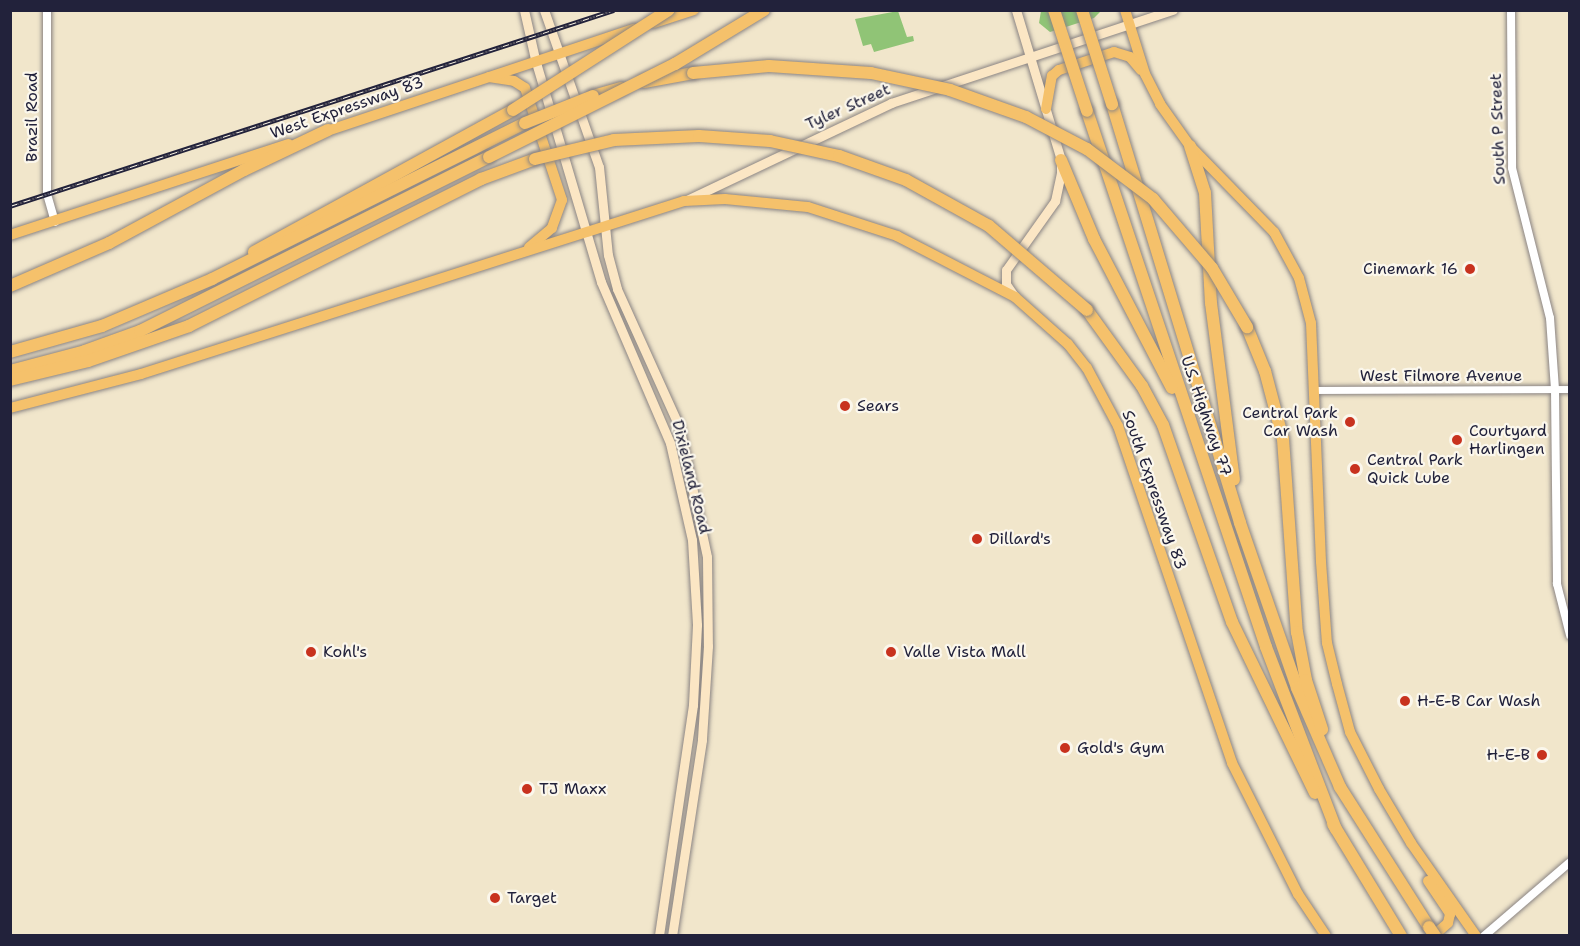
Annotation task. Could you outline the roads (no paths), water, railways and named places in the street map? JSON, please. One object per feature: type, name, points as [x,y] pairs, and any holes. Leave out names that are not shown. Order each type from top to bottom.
[{"type":"highway","points":[[132,314],[513,110],[669,10]]},
{"type":"highway","points":[[10,370],[85,351],[140,331],[675,64],[764,10]]},
{"type":"highway","name":"U.S. Highway 77","points":[[1054,10],[1266,647],[1336,829]]},
{"type":"highway","name":"U.S. Highway 77","points":[[1082,10],[1240,523],[1297,688],[1340,787]]},
{"type":"highway","points":[[10,352],[132,314],[321,228],[525,123],[616,89],[735,68],[846,69],[950,90],[1051,129],[1129,179],[1198,249],[1246,327],[1265,371],[1283,439],[1299,647],[1340,787],[1432,933]]},
{"type":"highway","points":[[10,286],[110,243],[244,170],[328,130]]},
{"type":"highway","points":[[10,380],[88,361],[189,326],[481,179],[536,159],[614,140],[699,136],[770,141],[839,156],[906,180],[989,225],[1087,310],[1142,386],[1162,424],[1232,622],[1302,771],[1401,936]]},
{"type":"highway","points":[[1191,146],[1205,194],[1211,303],[1240,523]]},
{"type":"highway","points":[[1061,160],[1094,239],[1141,322],[1196,439]]},
{"type":"main road","name":"Dixieland Road","points":[[525,10],[535,60],[608,303],[670,443],[692,540],[697,625],[693,705],[659,936]]},
{"type":"main road","name":"Dixieland Road","points":[[544,10],[599,167],[605,224],[617,289],[679,426],[707,562],[708,646],[702,740],[672,936]]},
{"type":"main road","name":"West Expressway 83","points":[[10,236],[486,76],[694,10]]},
{"type":"main road","points":[[1015,297],[1006,284],[1006,270],[1054,201],[1061,160],[1016,10]]},
{"type":"main road","points":[[1125,10],[1145,74],[1160,104],[1191,146],[1266,222],[1295,268],[1311,323],[1328,643],[1350,732],[1411,843],[1476,936]]},
{"type":"main road","name":"Tyler Street","points":[[684,201],[850,120],[1173,10]]},
{"type":"main road","points":[[1046,109],[1052,76],[1059,70],[1120,52],[1130,57],[1145,74]]},
{"type":"main road","points":[[486,76],[514,81],[525,88],[562,200],[552,228],[524,251]]},
{"type":"main road","points":[[10,408],[85,392],[586,230],[684,201]]},
{"type":"main road","name":"South Expressway 83","points":[[684,201],[764,201],[838,214],[897,236],[1015,297],[1068,344],[1101,390],[1118,426],[1214,718],[1255,812],[1326,936]]},
{"type":"main road","points":[[1411,843],[1418,865],[1450,914],[1448,923],[1432,933]]},
{"type":"main road","points":[[1308,908],[1317,910],[1335,936]]},
{"type":"street","name":"Brazil Road","points":[[47,10],[47,194],[55,222]]},
{"type":"street","name":"South P Street","points":[[1511,10],[1512,168],[1550,318],[1555,389],[1557,584],[1569,635]]},
{"type":"street","name":"West Filmore Avenue","points":[[1314,390],[1569,389]]},
{"type":"street","points":[[1484,936],[1569,862]]},
{"type":"railway","points":[[10,206],[614,10]]},
{"type":"place","name":"Cinemark 16","points":[[1470,269]]},
{"type":"place","name":"Sears","points":[[845,406]]},
{"type":"place","name":"Central Park Car Wash","points":[[1350,422]]},
{"type":"place","name":"Courtyard Harlingen","points":[[1457,440]]},
{"type":"place","name":"Central Park Quick Lube","points":[[1355,469]]},
{"type":"place","name":"Dillard's","points":[[977,539]]},
{"type":"place","name":"Kohl's","points":[[311,652]]},
{"type":"place","name":"Valle Vista Mall","points":[[891,652]]},
{"type":"place","name":"H-E-B Car Wash","points":[[1405,701]]},
{"type":"place","name":"Gold's Gym","points":[[1065,748]]},
{"type":"place","name":"H-E-B","points":[[1542,755]]},
{"type":"place","name":"TJ Maxx","points":[[527,789]]},
{"type":"place","name":"Target","points":[[495,898]]}]
